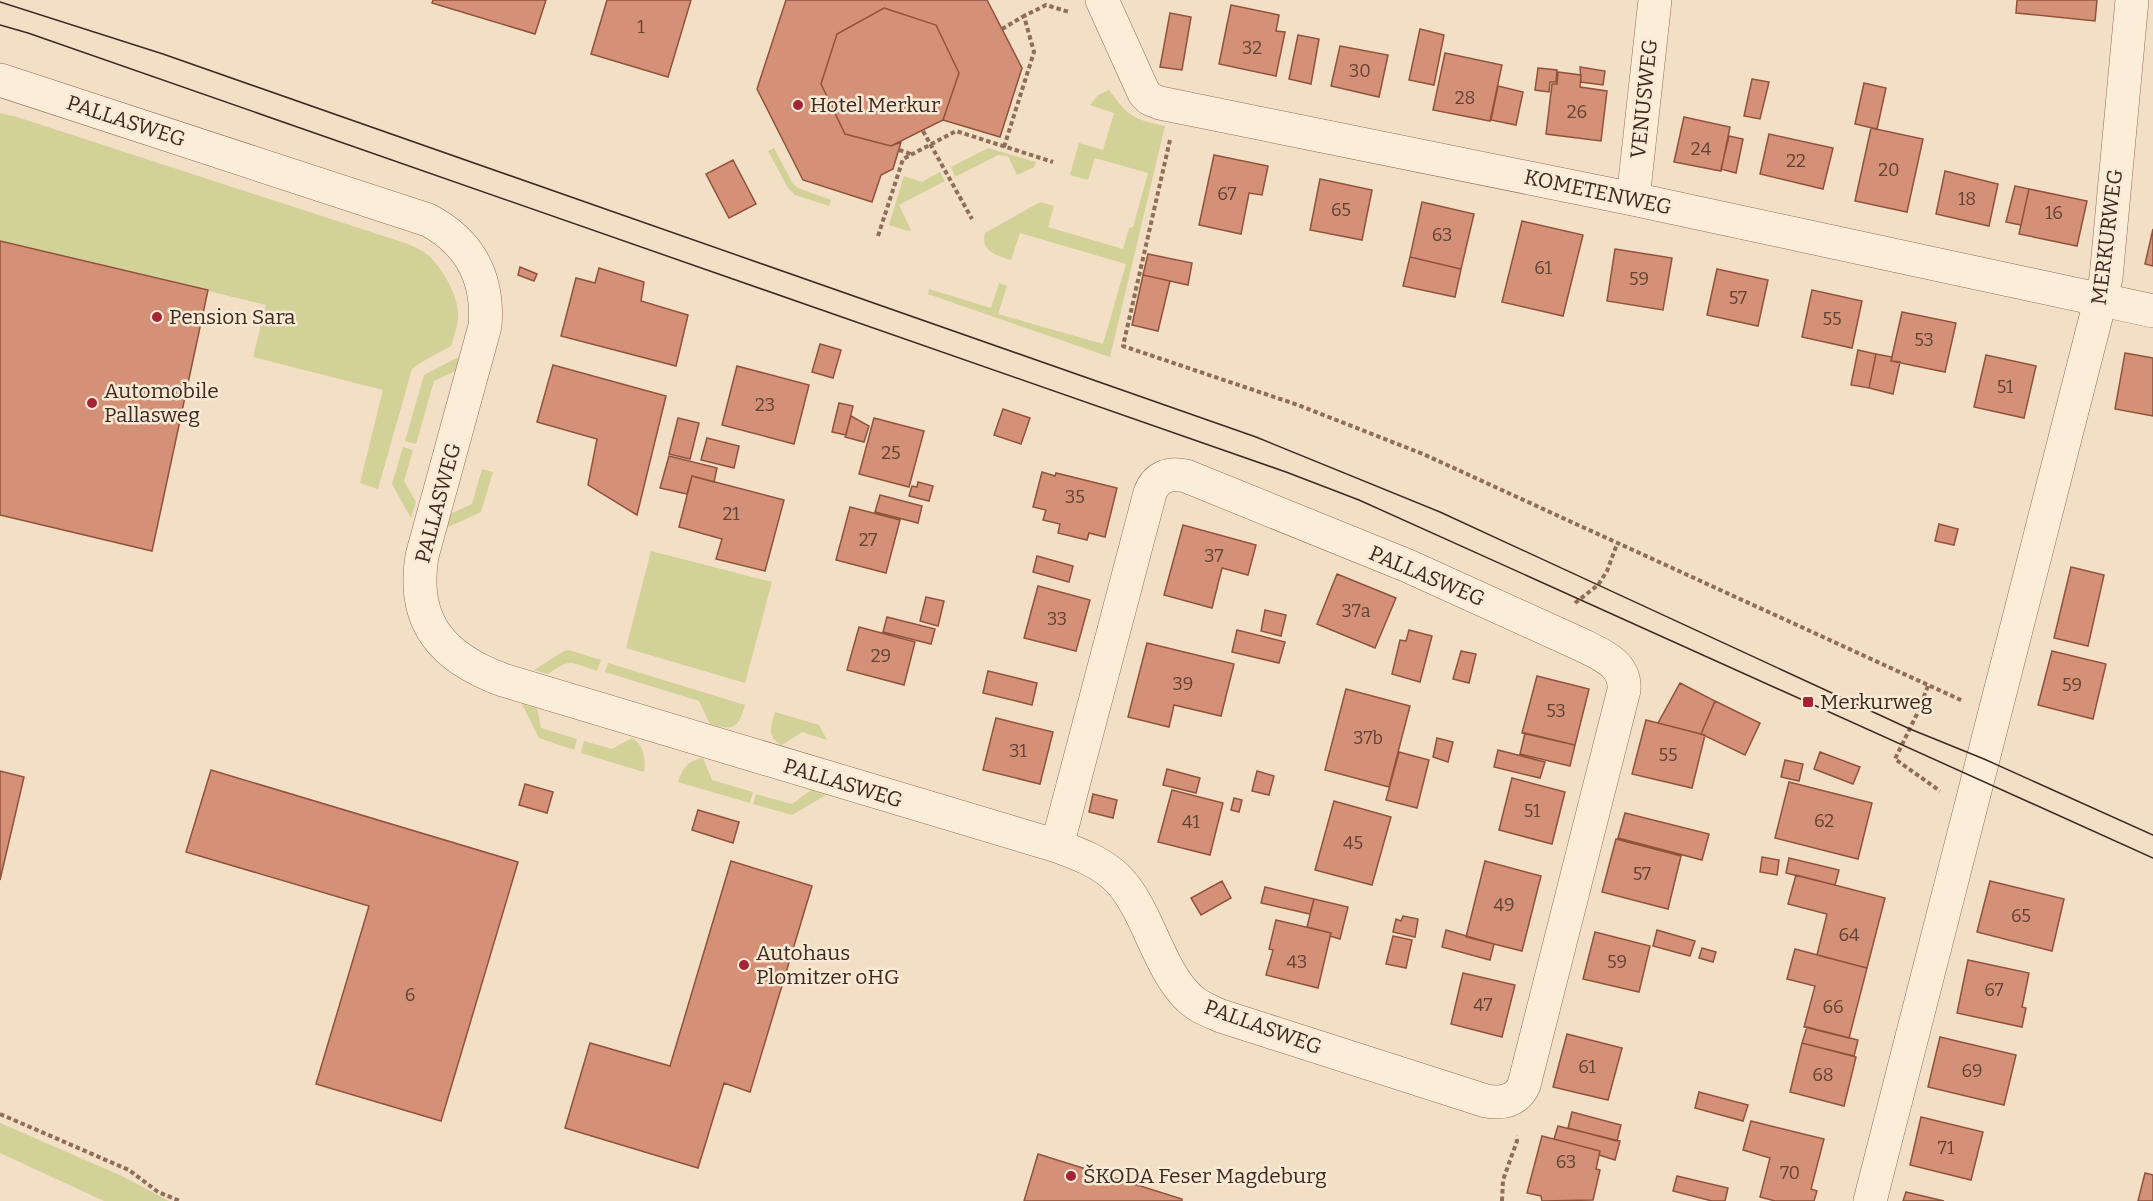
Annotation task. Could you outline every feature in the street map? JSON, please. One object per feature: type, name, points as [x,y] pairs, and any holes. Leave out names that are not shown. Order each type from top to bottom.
[{"type":"street","name":"VENUSWEG","points":[[1633,199],[1655,0]]},
{"type":"street","name":"MERKURWEG","points":[[1870,1201],[2106,278],[2132,0]]},
{"type":"street","name":"KOMETENWEG","points":[[1089,7],[1146,97],[1160,103],[1633,199],[2153,311]]},
{"type":"street","name":"PALLASWEG","points":[[0,80],[428,220],[451,234],[460,244],[478,269],[483,284],[486,298],[485,326],[422,556],[419,576],[421,598],[428,621],[446,648],[460,660],[503,680],[1057,846],[1101,865],[1118,879],[1132,898],[1176,983],[1196,1004],[1221,1016],[1486,1101],[1503,1102],[1514,1098],[1524,1085],[1624,690],[1622,675],[1618,668],[1604,657],[1582,645],[1408,566],[1186,476],[1166,475],[1156,481],[1150,493],[1057,846]]},
{"type":"path","points":[[1002,29],[1046,5],[1089,7]]},
{"type":"path","points":[[1004,147],[1034,52],[1024,16]]},
{"type":"path","points":[[1177,107],[1123,346],[1298,405],[1423,454],[1995,715]]},
{"type":"path","points":[[923,131],[972,219]]},
{"type":"path","points":[[878,236],[903,159],[956,131],[1053,162]]},
{"type":"path","points":[[898,150],[912,154]]},
{"type":"path","points":[[1582,645],[1589,630],[1581,627],[1580,615],[1570,609],[1579,597],[1598,585],[1607,571],[1617,544]]},
{"type":"path","points":[[1928,686],[1895,759],[1969,813]]},
{"type":"path","points":[[1502,1201],[1503,1179],[1518,1141],[1503,1102]]},
{"type":"path","points":[[0,1114],[129,1170],[158,1192],[180,1201]]},
{"type":"shaded area","points":[[1109,90],[1133,116],[1165,126],[1110,357],[928,294],[929,289],[991,308],[999,283],[1007,286],[998,314],[1103,344],[1126,264],[1020,233],[1011,260],[991,252],[984,239],[985,233],[1040,202],[1054,206],[1048,227],[1123,249],[1129,228],[1133,227],[1148,173],[1095,158],[1088,180],[1070,175],[1079,143],[1103,150],[1114,113],[1090,105],[1098,95]]},
{"type":"shaded area","points":[[0,113],[408,244],[430,257],[442,271],[451,287],[457,303],[457,326],[451,346],[412,369],[378,489],[360,483],[383,390],[253,357],[266,305],[0,241]]},
{"type":"shaded area","points":[[774,148],[793,184],[831,200],[829,206],[795,195],[788,188],[768,151]]},
{"type":"shaded area","points":[[988,148],[1036,162],[1034,167],[1017,175],[1008,156],[998,155],[955,177],[951,167]]},
{"type":"shaded area","points":[[940,172],[945,181],[899,205],[911,230],[889,225],[904,176],[922,182]]},
{"type":"shaded area","points":[[459,357],[456,371],[434,381],[416,444],[405,441],[424,375]]},
{"type":"shaded area","points":[[403,447],[413,450],[404,481],[416,502],[411,518],[392,484]]},
{"type":"shaded area","points":[[482,469],[493,472],[481,512],[446,528],[450,514],[472,504]]},
{"type":"shaded area","points":[[651,551],[772,582],[745,683],[626,648]]},
{"type":"shaded area","points":[[569,650],[601,660],[597,671],[572,663],[562,665],[548,674],[534,670],[564,651]]},
{"type":"shaded area","points":[[608,663],[745,705],[740,719],[730,727],[710,724],[699,701],[605,672]]},
{"type":"shaded area","points":[[522,704],[537,708],[541,728],[577,739],[574,750],[539,738]]},
{"type":"shaded area","points":[[775,712],[819,725],[827,740],[802,732],[782,745],[774,739],[771,731]]},
{"type":"shaded area","points":[[632,738],[639,744],[643,753],[644,772],[581,753],[584,741],[612,749]]},
{"type":"shaded area","points":[[703,758],[712,780],[753,792],[750,803],[678,782],[686,766]]},
{"type":"shaded area","points":[[811,790],[826,795],[792,815],[753,804],[756,794],[792,804]]},
{"type":"shaded area","points":[[0,1123],[122,1176],[169,1201],[104,1201],[0,1153]]},
{"type":"building","points":[[433,0],[546,0],[535,34],[432,3]]},
{"type":"building","points":[[607,0],[691,0],[668,77],[591,54]]},
{"type":"building","name":"Hotel Merkur","points":[[786,0],[987,0],[1022,68],[1000,137],[943,120],[959,73],[936,25],[884,8],[837,34],[821,84],[845,134],[891,146],[901,142],[893,169],[881,175],[872,202],[803,180],[757,89]]},
{"type":"building","points":[[2017,0],[2097,0],[2095,21],[2016,13]]},
{"type":"building","points":[[1231,5],[1279,15],[1276,31],[1285,32],[1276,76],[1219,64]]},
{"type":"building","points":[[884,8],[936,25],[959,73],[943,120],[891,146],[845,134],[821,84],[837,34]]},
{"type":"building","points":[[1170,13],[1191,17],[1182,70],[1160,67]]},
{"type":"building","points":[[1420,29],[1444,35],[1434,85],[1409,80]]},
{"type":"building","points":[[1298,35],[1319,39],[1311,84],[1289,79]]},
{"type":"building","points":[[1340,46],[1388,55],[1379,97],[1331,86]]},
{"type":"building","points":[[1445,53],[1502,65],[1490,121],[1433,110]]},
{"type":"building","points":[[1580,67],[1605,71],[1603,85],[1581,82]]},
{"type":"building","points":[[1538,68],[1557,70],[1556,82],[1550,82],[1549,92],[1535,90]]},
{"type":"building","points":[[1558,72],[1581,75],[1580,87],[1607,91],[1601,141],[1546,134],[1552,84],[1557,84]]},
{"type":"building","points":[[1752,79],[1769,82],[1760,119],[1744,116]]},
{"type":"building","points":[[1864,83],[1886,88],[1877,129],[1855,124]]},
{"type":"building","points":[[1498,86],[1523,92],[1516,125],[1491,120]]},
{"type":"building","points":[[1684,117],[1730,127],[1721,171],[1674,162]]},
{"type":"building","points":[[1871,128],[1923,139],[1907,212],[1855,201]]},
{"type":"building","points":[[1769,134],[1833,148],[1823,189],[1760,174]]},
{"type":"building","points":[[1729,136],[1743,139],[1736,173],[1721,169]]},
{"type":"building","points":[[1214,155],[1268,166],[1262,195],[1249,193],[1241,234],[1199,225]]},
{"type":"building","points":[[733,160],[756,204],[729,218],[706,174]]},
{"type":"building","points":[[1945,171],[1998,184],[1989,226],[1936,214]]},
{"type":"building","points":[[1320,179],[1372,190],[1362,240],[1310,230]]},
{"type":"building","points":[[2015,186],[2029,189],[2021,225],[2006,222]]},
{"type":"building","points":[[2029,189],[2087,201],[2077,246],[2019,234]]},
{"type":"building","points":[[1422,202],[1474,214],[1461,269],[1410,257]]},
{"type":"building","points":[[1522,221],[1583,235],[1563,316],[1502,302]]},
{"type":"building","points":[[2153,229],[2153,266],[2145,264]]},
{"type":"building","name":"Automobile Pallasweg","points":[[0,241],[208,290],[152,551],[0,515]]},
{"type":"building","points":[[1615,249],[1672,258],[1663,310],[1607,301]]},
{"type":"building","points":[[1148,254],[1192,263],[1188,285],[1143,275]]},
{"type":"building","points":[[1410,257],[1461,269],[1455,297],[1403,286]]},
{"type":"building","points":[[520,267],[537,274],[534,281],[518,275]]},
{"type":"building","points":[[599,268],[644,282],[641,301],[688,315],[676,366],[561,336],[576,278],[595,283]]},
{"type":"building","points":[[1717,269],[1768,280],[1758,326],[1707,315]]},
{"type":"building","points":[[1143,275],[1170,281],[1158,331],[1132,325]]},
{"type":"building","points":[[1812,290],[1862,301],[1852,348],[1802,337]]},
{"type":"building","points":[[1902,312],[1956,323],[1945,372],[1891,361]]},
{"type":"building","points":[[820,344],[841,350],[833,378],[812,372]]},
{"type":"building","points":[[1858,350],[1876,354],[1869,388],[1851,385]]},
{"type":"building","points":[[2125,353],[2153,358],[2153,416],[2115,409]]},
{"type":"building","points":[[1876,354],[1892,357],[1891,361],[1900,362],[1893,394],[1869,388]]},
{"type":"building","points":[[1986,355],[2036,366],[2024,418],[1974,407]]},
{"type":"building","points":[[553,365],[666,396],[637,515],[588,485],[597,439],[537,422]]},
{"type":"building","points":[[737,366],[809,385],[794,444],[722,425]]},
{"type":"building","points":[[839,403],[853,406],[846,435],[832,432]]},
{"type":"building","points":[[1003,409],[1030,418],[1021,444],[994,435]]},
{"type":"building","points":[[851,416],[869,426],[864,442],[845,437]]},
{"type":"building","points":[[678,418],[699,423],[690,459],[669,454]]},
{"type":"building","points":[[874,418],[924,431],[909,487],[859,474]]},
{"type":"building","points":[[707,438],[739,446],[734,468],[701,460]]},
{"type":"building","points":[[669,456],[717,468],[714,482],[692,476],[687,494],[660,488]]},
{"type":"building","points":[[1042,472],[1055,476],[1056,473],[1117,488],[1105,537],[1089,533],[1087,540],[1058,533],[1060,524],[1043,520],[1046,510],[1033,507]]},
{"type":"building","points":[[692,476],[784,500],[765,571],[716,559],[722,539],[679,527]]},
{"type":"building","points":[[918,482],[933,486],[929,501],[909,496],[912,486],[917,487]]},
{"type":"building","points":[[880,495],[922,506],[918,523],[875,512]]},
{"type":"building","points":[[850,507],[900,520],[886,573],[836,560]]},
{"type":"building","points":[[1939,524],[1958,529],[1954,545],[1935,541]]},
{"type":"building","points":[[1183,525],[1256,545],[1248,575],[1222,568],[1212,608],[1164,595]]},
{"type":"building","points":[[1037,556],[1073,566],[1069,582],[1033,572]]},
{"type":"building","points":[[2071,567],[2104,575],[2088,646],[2054,638]]},
{"type":"building","points":[[1337,574],[1396,598],[1375,648],[1317,624]]},
{"type":"building","points":[[1038,586],[1090,600],[1076,651],[1024,638]]},
{"type":"building","points":[[926,597],[944,601],[938,626],[920,621]]},
{"type":"building","points":[[1265,610],[1286,615],[1281,636],[1261,631]]},
{"type":"building","points":[[887,617],[935,629],[931,644],[883,632]]},
{"type":"building","points":[[859,627],[915,642],[904,685],[847,670]]},
{"type":"building","points":[[1237,630],[1285,642],[1279,663],[1232,652]]},
{"type":"building","points":[[1409,630],[1432,636],[1420,682],[1392,674],[1400,640],[1406,641]]},
{"type":"building","points":[[1147,643],[1234,664],[1221,716],[1174,705],[1169,727],[1128,717]]},
{"type":"building","points":[[1461,651],[1476,654],[1469,683],[1453,679]]},
{"type":"building","points":[[2052,651],[2106,664],[2093,719],[2038,705]]},
{"type":"building","points":[[988,671],[1037,683],[1032,705],[983,693]]},
{"type":"building","points":[[1537,676],[1589,689],[1575,745],[1522,733]]},
{"type":"building","points":[[1680,683],[1715,701],[1701,734],[1658,723]]},
{"type":"building","points":[[1346,689],[1410,706],[1389,787],[1325,770]]},
{"type":"building","points":[[1715,701],[1760,723],[1745,755],[1701,734]]},
{"type":"building","points":[[996,718],[1053,732],[1040,784],[983,770]]},
{"type":"building","points":[[1646,720],[1705,735],[1692,788],[1632,774]]},
{"type":"building","points":[[1525,733],[1575,745],[1570,766],[1520,754]]},
{"type":"building","points":[[1437,738],[1453,742],[1448,762],[1433,757]]},
{"type":"building","points":[[1498,750],[1545,762],[1540,778],[1494,767]]},
{"type":"building","points":[[1399,752],[1429,760],[1417,808],[1386,800]]},
{"type":"building","points":[[1820,752],[1860,767],[1853,784],[1814,769]]},
{"type":"building","points":[[1785,760],[1803,764],[1799,781],[1781,777]]},
{"type":"building","points":[[1167,769],[1200,778],[1196,793],[1163,785]]},
{"type":"building","points":[[211,770],[518,862],[441,1121],[316,1084],[369,906],[186,852]]},
{"type":"building","points":[[0,771],[24,777],[0,880]]},
{"type":"building","points":[[1257,771],[1274,776],[1269,795],[1252,791]]},
{"type":"building","points":[[1512,778],[1565,792],[1552,844],[1499,830]]},
{"type":"building","points":[[1789,782],[1872,803],[1858,859],[1775,838]]},
{"type":"building","points":[[525,784],[553,792],[547,813],[519,805]]},
{"type":"building","points":[[1172,790],[1223,803],[1210,855],[1158,842]]},
{"type":"building","points":[[1093,794],[1117,800],[1113,818],[1089,812]]},
{"type":"building","points":[[1234,798],[1242,800],[1239,812],[1231,810]]},
{"type":"building","points":[[1334,801],[1391,817],[1372,885],[1315,870]]},
{"type":"building","points":[[698,810],[739,822],[733,843],[692,830]]},
{"type":"building","points":[[1625,813],[1709,834],[1702,860],[1618,838]]},
{"type":"building","points":[[1616,839],[1681,856],[1668,909],[1602,892]]},
{"type":"building","points":[[1762,857],[1779,860],[1777,875],[1760,872]]},
{"type":"building","points":[[1789,858],[1839,870],[1835,885],[1786,873]]},
{"type":"building","name":"Autohaus Plomitzer oHG","points":[[731,861],[812,886],[750,1092],[724,1083],[698,1168],[565,1128],[590,1043],[670,1066]]},
{"type":"building","points":[[1485,861],[1541,876],[1522,951],[1466,937]]},
{"type":"building","points":[[1796,875],[1885,898],[1867,968],[1817,955],[1827,914],[1788,904]]},
{"type":"building","points":[[1222,881],[1231,898],[1201,915],[1191,898]]},
{"type":"building","points":[[1990,881],[2064,899],[2052,951],[1977,932]]},
{"type":"building","points":[[1265,887],[1314,899],[1310,914],[1261,903]]},
{"type":"building","points":[[1314,899],[1348,907],[1340,939],[1330,936],[1331,933],[1307,927]]},
{"type":"building","points":[[1403,916],[1418,919],[1415,937],[1393,932],[1396,919],[1401,921]]},
{"type":"building","points":[[1276,920],[1331,933],[1318,988],[1266,975],[1273,950],[1269,949]]},
{"type":"building","points":[[1446,930],[1494,944],[1490,960],[1442,947]]},
{"type":"building","points":[[1657,930],[1695,941],[1690,956],[1653,946]]},
{"type":"building","points":[[1595,932],[1650,946],[1639,992],[1583,979]]},
{"type":"building","points":[[1393,936],[1412,940],[1406,968],[1386,964]]},
{"type":"building","points":[[1702,948],[1716,952],[1713,962],[1699,958]]},
{"type":"building","points":[[1795,949],[1867,968],[1849,1038],[1804,1027],[1815,986],[1787,979]]},
{"type":"building","points":[[1968,960],[2029,973],[2022,1007],[2026,1008],[2022,1027],[1957,1013]]},
{"type":"building","points":[[1463,973],[1515,985],[1502,1037],[1451,1024]]},
{"type":"building","points":[[1807,1027],[1858,1040],[1854,1056],[1802,1043]]},
{"type":"building","points":[[1567,1034],[1622,1048],[1608,1100],[1553,1087]]},
{"type":"building","points":[[1940,1037],[2016,1055],[2004,1105],[1928,1087]]},
{"type":"building","points":[[1802,1043],[1856,1057],[1844,1106],[1790,1092]]},
{"type":"building","points":[[1699,1092],[1748,1105],[1743,1121],[1695,1108]]},
{"type":"building","points":[[1572,1112],[1621,1125],[1617,1141],[1568,1128]]},
{"type":"building","points":[[1921,1117],[1983,1132],[1971,1180],[1910,1165]]},
{"type":"building","points":[[1751,1121],[1824,1139],[1811,1189],[1817,1191],[1814,1201],[1775,1201],[1760,1197],[1770,1158],[1743,1150]]},
{"type":"building","points":[[1558,1126],[1620,1141],[1615,1160],[1599,1155],[1600,1151],[1554,1139]]},
{"type":"building","points":[[1542,1136],[1600,1151],[1596,1169],[1600,1170],[1593,1200],[1542,1201],[1541,1196],[1527,1193]]},
{"type":"building","name":"ŠKODA Feser Magdeburg","points":[[1038,1154],[1182,1199],[1182,1201],[1024,1201]]},
{"type":"building","points":[[2145,1173],[2153,1175],[2153,1201],[2138,1201]]},
{"type":"building","points":[[1677,1176],[1728,1188],[1725,1201],[1712,1201],[1673,1191]]},
{"type":"building","points":[[1906,1192],[1944,1201],[1903,1201]]},
{"type":"tram line","points":[[0,2],[163,54],[1256,437],[1440,512],[1910,729],[1984,759],[2153,835]]},
{"type":"tram line","points":[[0,25],[1286,472],[1359,500],[2153,858]]},
{"type":"place","name":"Hotel Merkur","points":[[798,105]]},
{"type":"place","name":"Pension Sara","points":[[157,317]]},
{"type":"place","name":"Automobile Pallasweg","points":[[92,403]]},
{"type":"place","name":"Merkurweg","points":[[1808,702]]},
{"type":"place","name":"Autohaus Plomitzer oHG","points":[[744,965]]},
{"type":"place","name":"ŠKODA Feser Magdeburg","points":[[1071,1176]]}]
